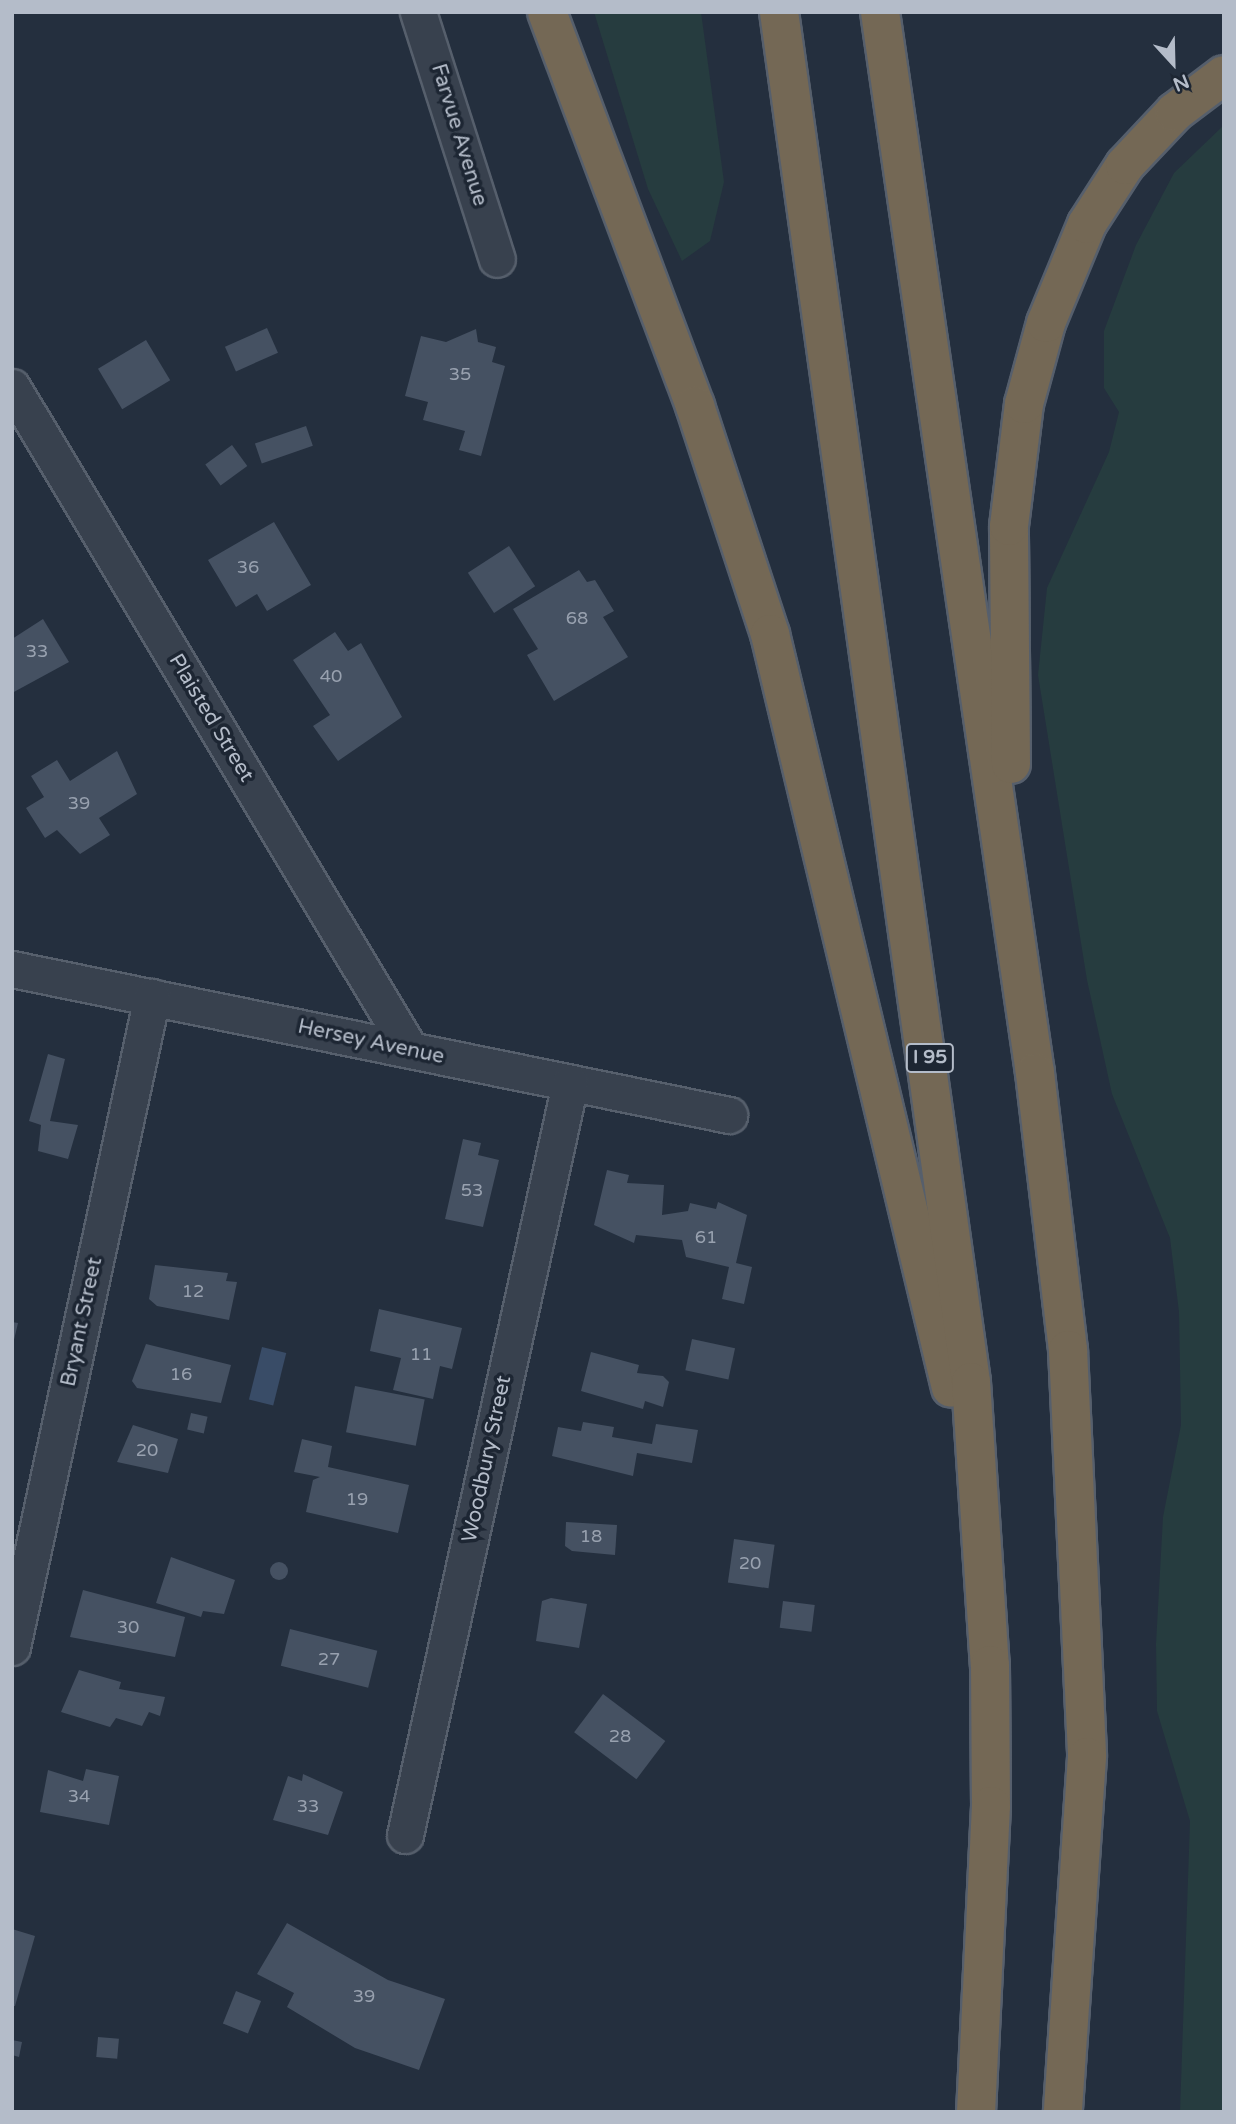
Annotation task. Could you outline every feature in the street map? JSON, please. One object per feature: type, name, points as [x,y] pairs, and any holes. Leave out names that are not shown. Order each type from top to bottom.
[{"type":"highway","points":[[547,12],[699,419],[770,634],[983,1523]]},
{"type":"highway","name":"I 95","points":[[779,12],[956,1241],[983,1523],[991,1806],[976,2112]]},
{"type":"highway","points":[[880,12],[1016,941],[1066,1336],[1085,1621],[1082,1890],[1063,2112]]},
{"type":"highway","points":[[1016,941],[1007,572],[1024,404],[1058,289],[1087,224],[1148,138],[1224,75]]},
{"type":"street","name":"Farvue Avenue","points":[[418,12],[497,259]]},
{"type":"street","name":"Plaisted Street","points":[[12,387],[410,1050]]},
{"type":"street","name":"Hersey Avenue","points":[[12,969],[729,1115]]},
{"type":"street","name":"Bryant Street","points":[[12,1647],[152,998]]},
{"type":"street","name":"Woodbury Street","points":[[405,1835],[570,1083]]},
{"type":"green space","points":[[594,12],[701,12],[724,182],[710,241],[682,261],[648,189]]},
{"type":"green space","points":[[1224,125],[1224,2112],[1180,2112],[1190,1821],[1157,1711],[1156,1644],[1163,1517],[1181,1425],[1179,1312],[1170,1238],[1112,1094],[1087,980],[1038,675],[1047,588],[1109,452],[1119,412],[1104,388],[1104,331],[1136,245],[1174,173]]},
{"type":"water","points":[[262,1347],[286,1353],[273,1405],[249,1399]]},
{"type":"building","points":[[267,328],[278,353],[236,371],[225,347]]},
{"type":"building","points":[[476,329],[478,342],[496,347],[492,362],[505,366],[481,456],[459,450],[465,431],[423,420],[428,402],[405,396],[421,336],[446,342]]},
{"type":"building","points":[[146,340],[170,380],[122,409],[98,369]]},
{"type":"building","points":[[306,426],[313,446],[262,463],[255,444]]},
{"type":"building","points":[[232,445],[247,466],[221,485],[205,464]]},
{"type":"building","points":[[274,522],[311,585],[267,611],[257,594],[236,607],[208,560]]},
{"type":"building","points":[[509,546],[535,586],[494,613],[468,573]]},
{"type":"building","points":[[579,570],[587,582],[595,580],[614,611],[603,617],[628,657],[554,701],[527,655],[538,649],[513,609]]},
{"type":"building","points":[[43,619],[69,662],[12,693],[12,639]]},
{"type":"building","points":[[335,632],[348,651],[361,643],[402,717],[338,761],[313,726],[330,715],[293,660]]},
{"type":"building","points":[[117,751],[137,794],[99,818],[110,835],[80,854],[57,830],[45,838],[26,808],[44,797],[31,776],[57,760],[70,781]]},
{"type":"building","points":[[48,1054],[65,1059],[50,1121],[78,1125],[68,1159],[38,1151],[41,1125],[29,1121]]},
{"type":"building","points":[[463,1139],[481,1143],[478,1155],[499,1160],[483,1227],[445,1219]]},
{"type":"building","points":[[607,1170],[629,1175],[627,1183],[664,1185],[662,1215],[688,1211],[690,1203],[716,1209],[718,1202],[747,1215],[736,1263],[752,1267],[744,1304],[722,1299],[729,1267],[686,1257],[682,1240],[636,1235],[634,1243],[594,1225]]},
{"type":"building","points":[[155,1265],[228,1273],[226,1281],[237,1282],[229,1320],[157,1306],[149,1299]]},
{"type":"building","points":[[379,1309],[462,1328],[452,1369],[440,1366],[433,1399],[393,1390],[401,1358],[370,1351]]},
{"type":"building","points":[[12,1322],[18,1323],[13,1344],[12,1344]]},
{"type":"building","points":[[692,1339],[735,1348],[728,1379],[685,1370]]},
{"type":"building","points":[[146,1344],[231,1365],[221,1403],[137,1388],[132,1381]]},
{"type":"building","points":[[591,1352],[639,1365],[637,1373],[663,1376],[669,1382],[663,1407],[645,1401],[643,1409],[581,1391]]},
{"type":"building","points":[[355,1386],[425,1400],[416,1446],[346,1432]]},
{"type":"building","points":[[191,1413],[208,1417],[204,1433],[187,1430]]},
{"type":"building","points":[[583,1422],[614,1427],[612,1437],[652,1444],[656,1424],[698,1430],[692,1463],[637,1453],[633,1476],[552,1456],[558,1427],[581,1431]]},
{"type":"building","points":[[133,1425],[178,1439],[168,1473],[117,1462]]},
{"type":"building","points":[[302,1439],[332,1446],[328,1467],[409,1485],[398,1533],[306,1512],[313,1480],[320,1477],[294,1472]]},
{"type":"building","points":[[566,1522],[617,1525],[615,1555],[572,1551],[565,1546]]},
{"type":"building","points":[[734,1539],[775,1545],[768,1588],[728,1583]]},
{"type":"building","points":[[171,1557],[235,1580],[224,1614],[203,1611],[201,1617],[156,1603]]},
{"type":"building","points":[[279,1562],[285,1565],[288,1571],[285,1577],[279,1580],[273,1577],[270,1571],[273,1565]]},
{"type":"building","points":[[83,1590],[185,1617],[175,1657],[70,1637]]},
{"type":"building","points":[[551,1598],[587,1604],[579,1648],[536,1641],[542,1601]]},
{"type":"building","points":[[783,1601],[815,1605],[811,1632],[780,1628]]},
{"type":"building","points":[[290,1629],[377,1651],[368,1688],[281,1666]]},
{"type":"building","points":[[79,1670],[121,1682],[119,1689],[165,1697],[160,1716],[149,1712],[142,1726],[116,1718],[110,1727],[61,1712]]},
{"type":"building","points":[[603,1694],[665,1741],[636,1779],[574,1732]]},
{"type":"building","points":[[86,1769],[119,1776],[109,1825],[40,1812],[48,1770],[83,1781]]},
{"type":"building","points":[[303,1774],[343,1792],[328,1835],[273,1820],[288,1776],[302,1781]]},
{"type":"building","points":[[287,1923],[388,1980],[445,1999],[419,2070],[355,2048],[287,2007],[294,1993],[257,1974]]},
{"type":"building","points":[[12,1929],[35,1936],[15,2006],[12,2006]]},
{"type":"building","points":[[236,1991],[261,2001],[248,2034],[223,2023]]},
{"type":"building","points":[[98,2037],[119,2039],[117,2059],[96,2057]]},
{"type":"building","points":[[12,2040],[22,2042],[19,2057],[12,2055]]}]
